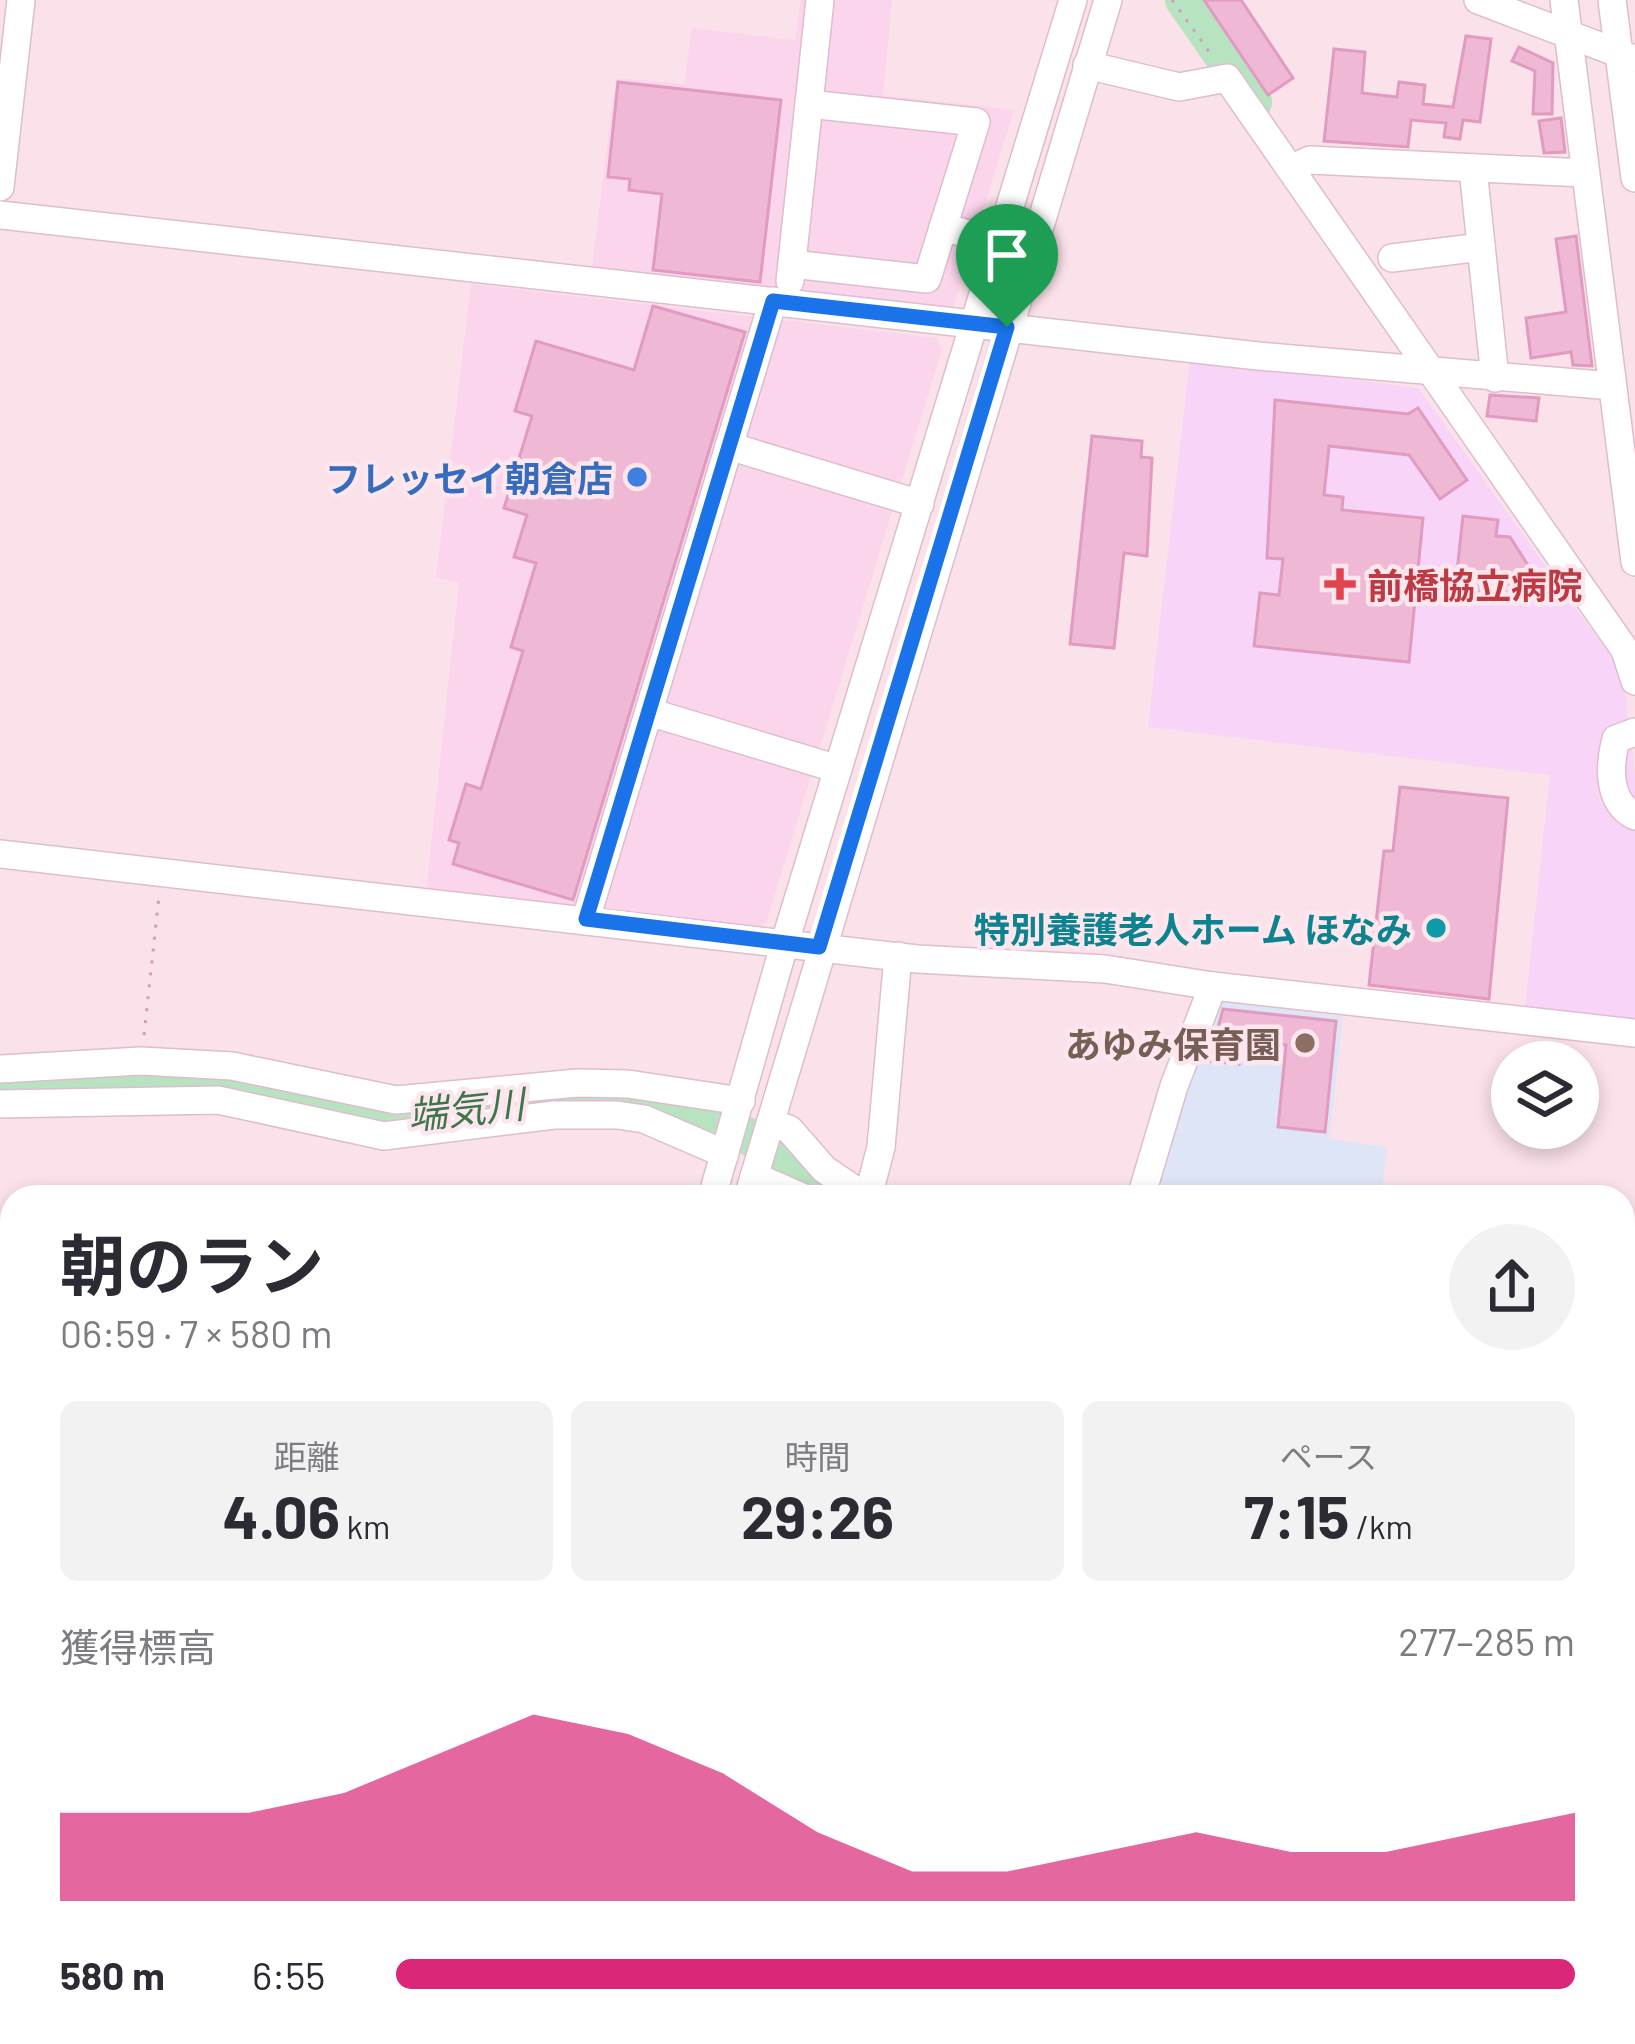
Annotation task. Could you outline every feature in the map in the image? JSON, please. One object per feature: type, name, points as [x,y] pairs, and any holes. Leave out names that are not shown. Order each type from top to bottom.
[{"type":"street","points":[[0,187],[21,0]]},
{"type":"street","points":[[586,919],[729,446],[792,264],[820,0]]},
{"type":"street","points":[[715,1185],[785,942],[1073,0]]},
{"type":"street","points":[[753,1181],[819,947],[1108,0]]},
{"type":"street","points":[[1478,0],[1627,56]]},
{"type":"street","points":[[1564,0],[1612,386],[1627,432],[1635,562]]},
{"type":"street","points":[[1612,0],[1627,56],[1635,178]]},
{"type":"street","points":[[1087,65],[1179,87],[1227,78],[1630,644],[1635,681]]},
{"type":"street","points":[[792,264],[927,279],[976,122],[809,104]]},
{"type":"street","points":[[1292,169],[1310,160],[1585,173]]},
{"type":"street","points":[[1473,169],[1495,378]]},
{"type":"street","points":[[0,214],[1440,374],[1612,386]]},
{"type":"street","points":[[944,227],[1000,243]]},
{"type":"street","points":[[1392,259],[1481,247]]},
{"type":"street","points":[[729,446],[920,504]]},
{"type":"street","points":[[649,712],[838,769]]},
{"type":"street","points":[[1631,732],[1615,743],[1612,786],[1620,806],[1635,816]]},
{"type":"street","points":[[0,854],[898,956],[1105,969],[1213,986],[1635,1034]]},
{"type":"street","points":[[870,1185],[881,1147],[898,956]]},
{"type":"street","points":[[1145,1185],[1174,1086],[1213,986]]},
{"type":"street","points":[[0,1069],[141,1061],[232,1066],[396,1100],[577,1083],[628,1084],[738,1110]]},
{"type":"street","points":[[0,1104],[218,1100],[384,1136],[554,1115],[617,1115],[644,1119],[725,1152]]},
{"type":"street","points":[[769,1129],[789,1129],[824,1169],[849,1185]]},
{"type":"path","points":[[1172,0],[1227,78]]},
{"type":"path","points":[[141,1061],[162,871]]},
{"type":"shaded area","points":[[801,0],[892,0],[883,95],[1014,110],[951,314],[591,273],[616,78],[684,84],[692,28],[795,40]]},
{"type":"shaded area","points":[[471,284],[936,338],[942,349],[766,923],[755,927],[426,894],[459,582],[436,578]]},
{"type":"shaded area","points":[[1190,359],[1418,388],[1623,674],[1635,775],[1635,1022],[1525,1008],[1550,775],[1148,727]]},
{"type":"shaded area","points":[[1216,1000],[1343,1017],[1329,1139],[1387,1147],[1382,1185],[1151,1185]]},
{"type":"building","points":[[1204,0],[1241,0],[1293,78],[1268,95]]},
{"type":"building","points":[[1466,36],[1491,39],[1480,122],[1463,120],[1460,139],[1444,137],[1446,123],[1411,120],[1408,147],[1324,141],[1334,49],[1365,52],[1362,93],[1397,97],[1399,82],[1425,85],[1423,104],[1453,107]]},
{"type":"building","points":[[1519,47],[1553,63],[1552,114],[1533,114],[1535,71],[1512,61]]},
{"type":"building","points":[[618,82],[781,100],[760,282],[653,270],[662,194],[629,190],[630,179],[608,177]]},
{"type":"building","points":[[1561,118],[1565,152],[1544,153],[1539,121]]},
{"type":"building","points":[[1576,236],[1592,366],[1573,365],[1571,352],[1531,358],[1526,318],[1566,312],[1556,239]]},
{"type":"building","points":[[653,306],[745,332],[573,900],[453,864],[459,843],[449,840],[466,784],[481,789],[523,651],[511,647],[536,563],[514,557],[527,515],[504,508],[532,416],[515,411],[536,341],[634,370]]},
{"type":"building","points":[[1490,395],[1539,398],[1536,421],[1487,416]]},
{"type":"building","points":[[1275,400],[1408,414],[1418,408],[1467,480],[1440,499],[1409,455],[1329,446],[1324,495],[1343,497],[1342,510],[1423,518],[1409,662],[1254,646],[1260,593],[1279,595],[1283,559],[1267,558]]},
{"type":"building","points":[[1092,436],[1142,441],[1141,457],[1152,458],[1147,556],[1124,553],[1114,648],[1070,644]]},
{"type":"building","points":[[1463,516],[1498,520],[1496,536],[1510,537],[1538,581],[1536,601],[1455,590]]},
{"type":"building","name":"特別養護老人ホーム ほなみ","points":[[1400,787],[1508,798],[1489,999],[1369,985],[1384,851],[1393,851]]},
{"type":"building","points":[[1223,1009],[1336,1021],[1325,1132],[1278,1127],[1286,1045],[1241,1041],[1239,1064],[1209,1061]]},
{"type":"waterway","points":[[1183,0],[1254,102]]},
{"type":"waterway","name":"端気川","points":[[0,1089],[202,1081],[399,1118],[542,1099],[628,1099],[702,1115],[735,1128],[821,1185]]},
{"type":"place","name":"フレッセイ朝倉店","points":[[637,477]]},
{"type":"place","name":"前橋協立病院","points":[[1340,584]]},
{"type":"place","name":"特別養護老人ホーム ほなみ","points":[[1436,928]]},
{"type":"place","name":"あゆみ保育園","points":[[1305,1043]]},
{"type":"route","points":[[773,301],[1007,327],[819,947],[586,919],[773,301]]}]
